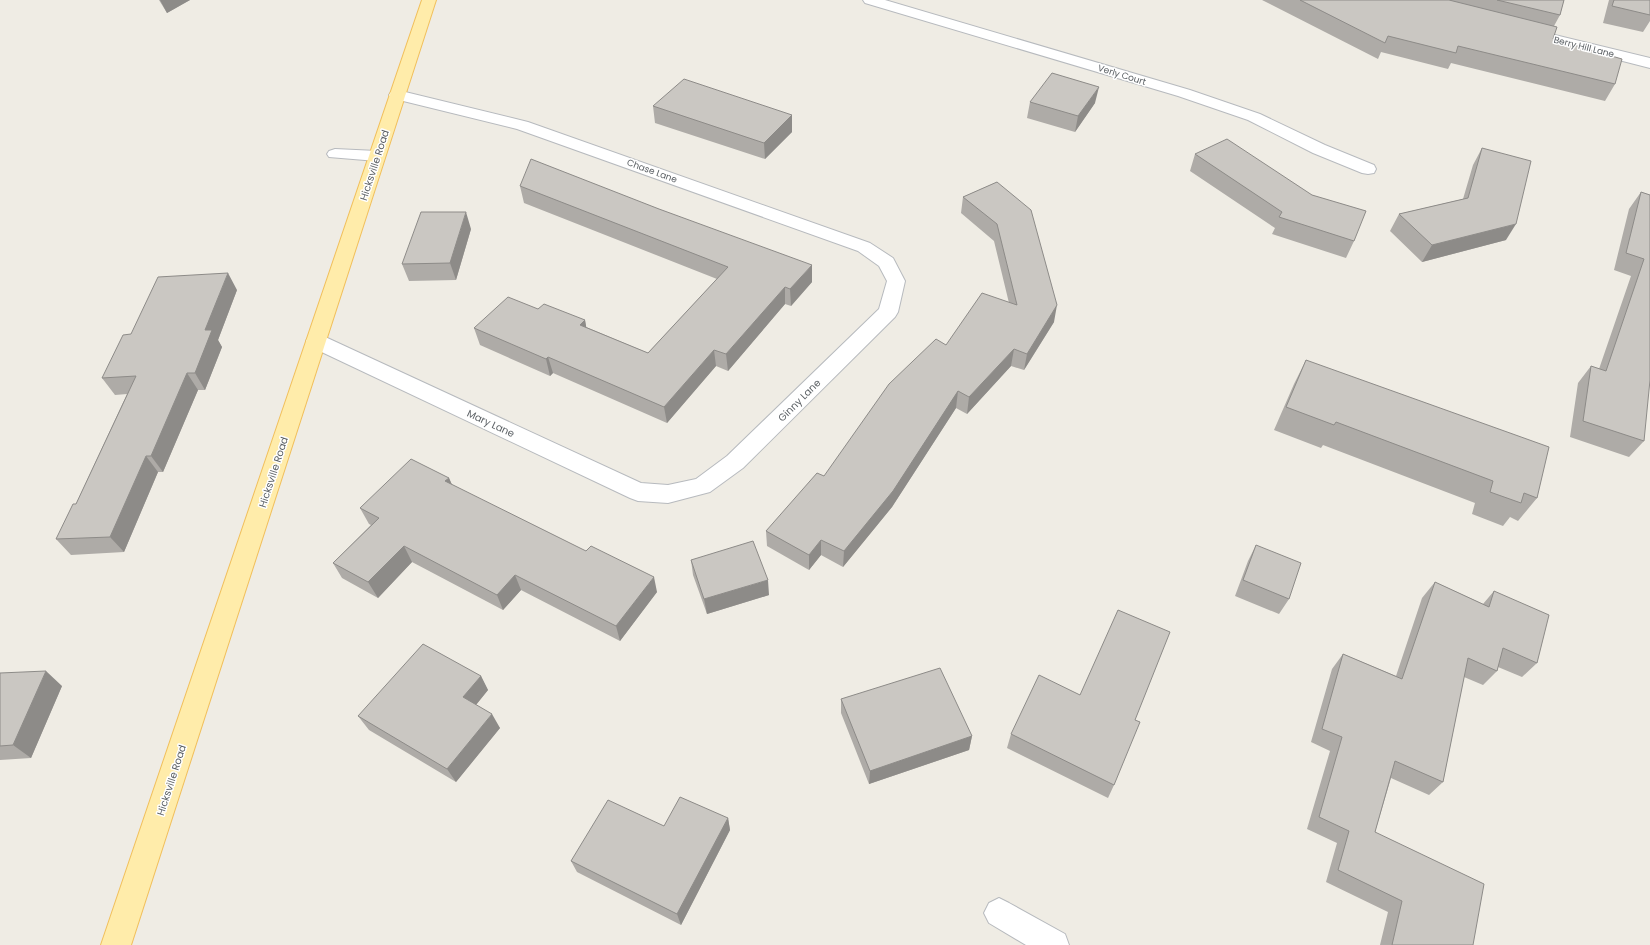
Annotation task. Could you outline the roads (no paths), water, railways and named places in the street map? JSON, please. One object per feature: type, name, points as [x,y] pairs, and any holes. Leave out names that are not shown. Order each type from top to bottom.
[{"type":"main road","name":"Hicksville Road","points":[[116,945],[429,0]]},
{"type":"street","name":"Verly Court","points":[[870,0],[1184,93],[1254,117],[1319,149],[1368,169]]},
{"type":"street","name":"Berry Hill Lane","points":[[1512,28],[1650,63]]},
{"type":"street","name":"Chase Lane","points":[[397,95],[522,125],[864,247],[886,262],[893,274]]},
{"type":"street","name":"Ginny Lane","points":[[668,494],[702,486],[741,457],[888,312],[896,281],[893,274]]},
{"type":"street","name":"Mary Lane","points":[[316,341],[638,492],[668,494]]},
{"type":"street","points":[[999,913],[1054,945]]},
{"type":"lane","points":[[335,154],[377,156]]}]
